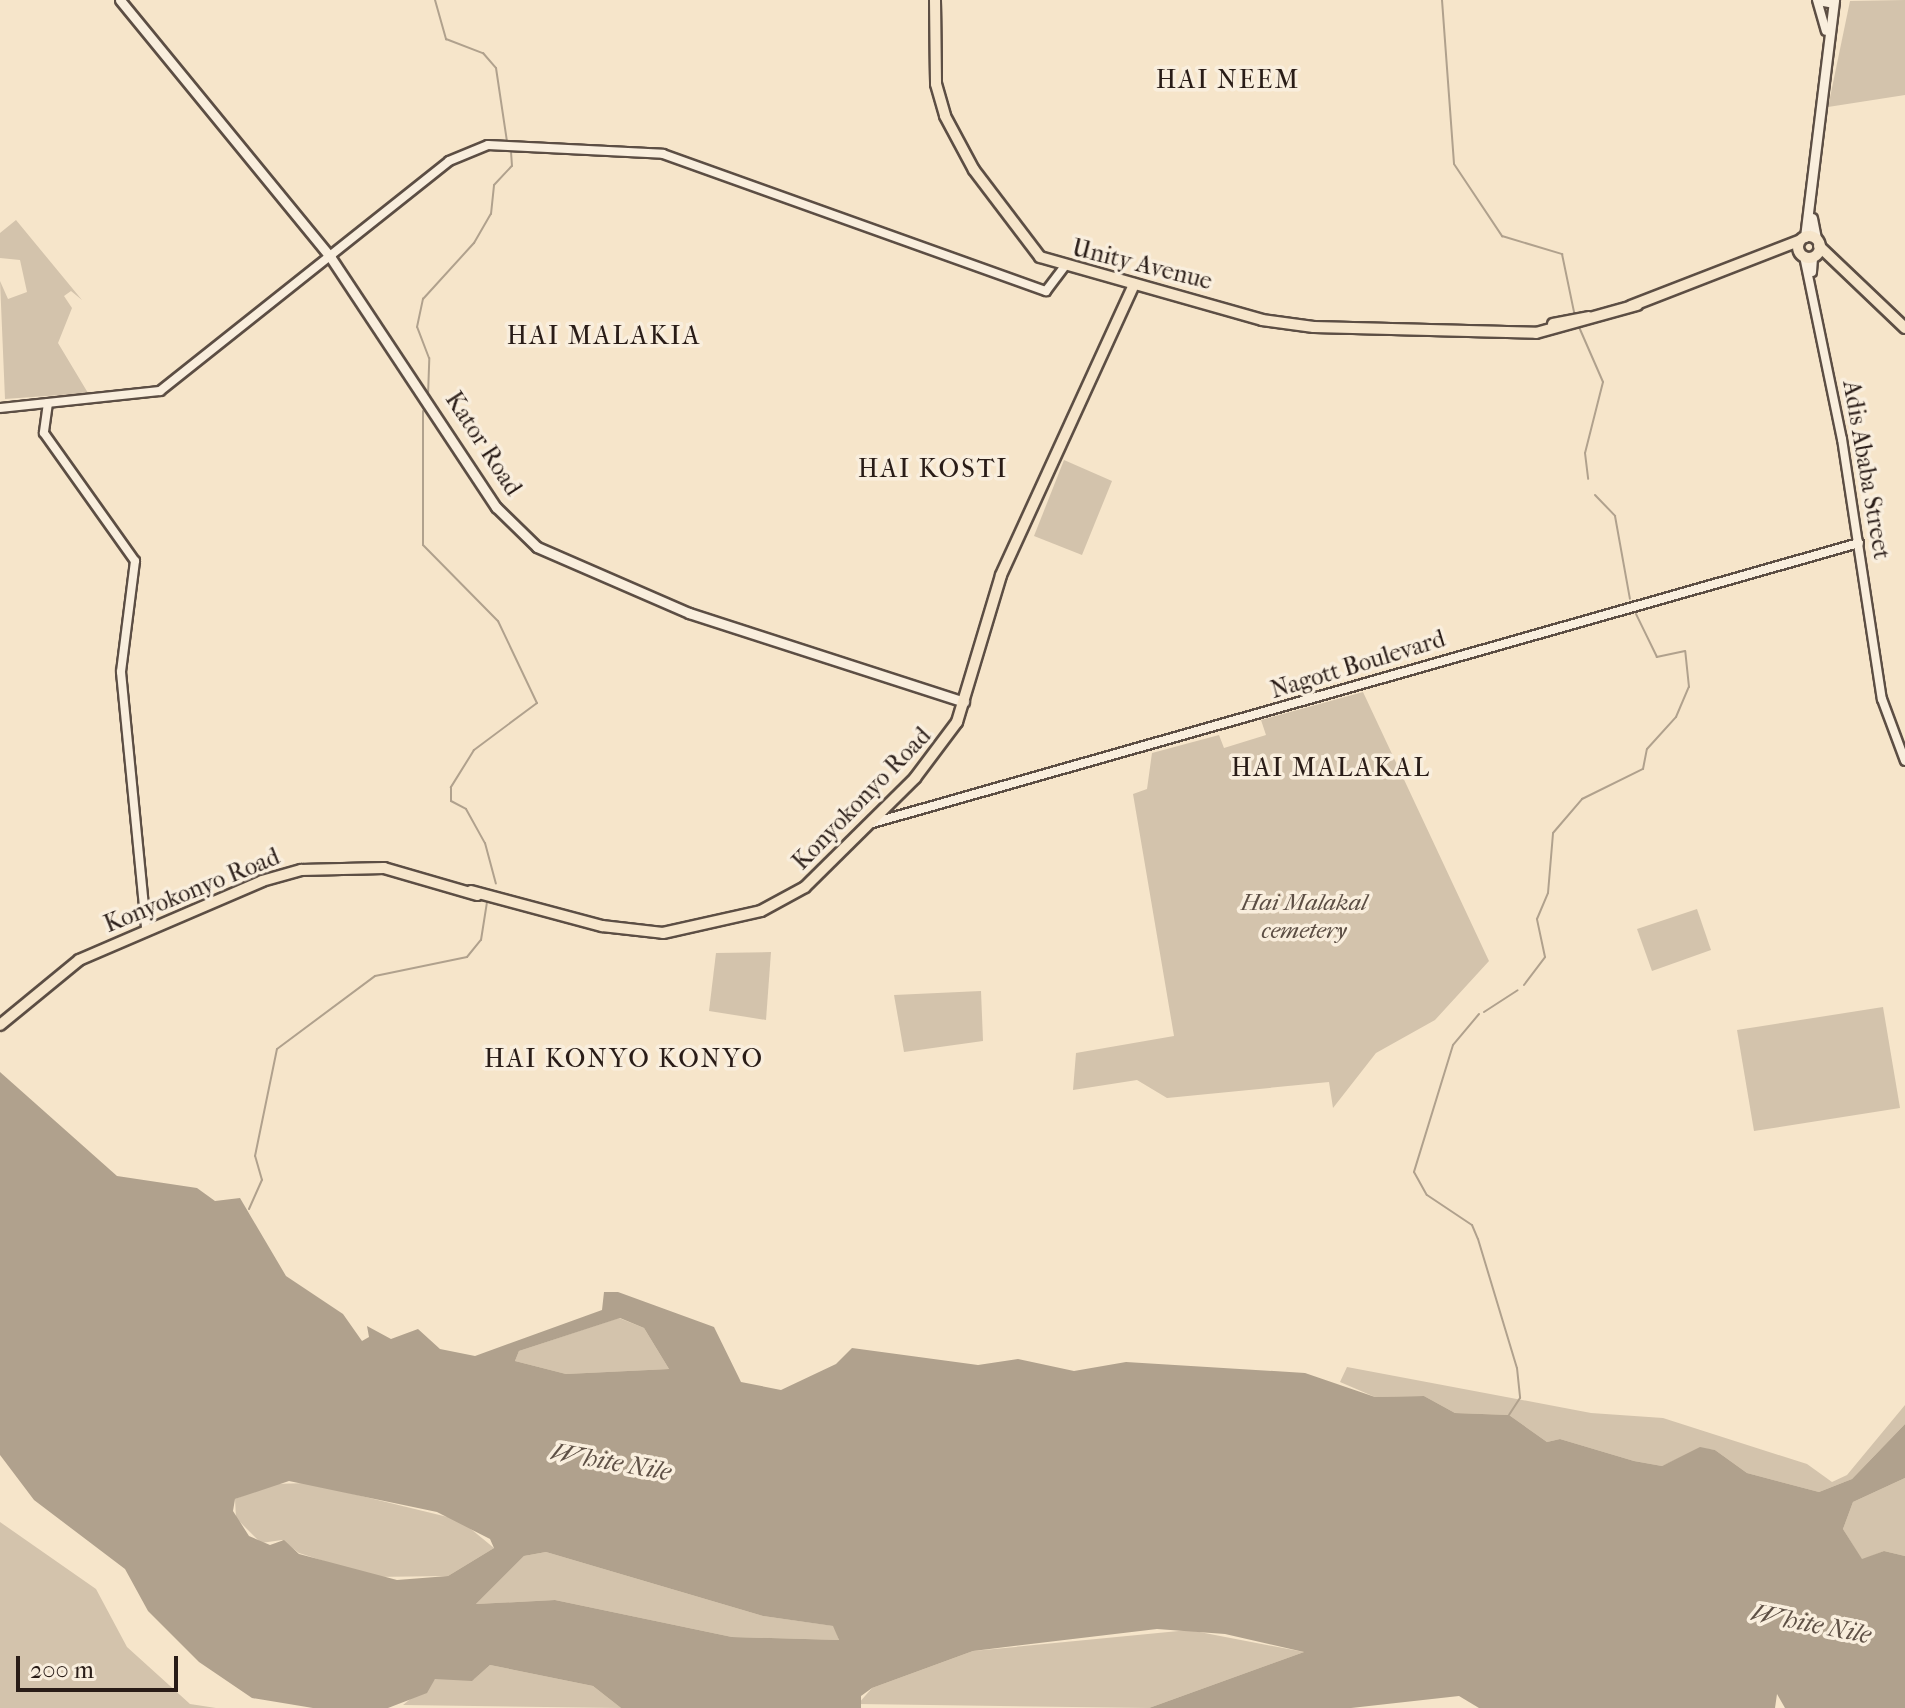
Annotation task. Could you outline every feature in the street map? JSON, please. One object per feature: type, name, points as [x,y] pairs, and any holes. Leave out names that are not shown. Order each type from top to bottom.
[{"type":"main road","name":"Kator Road","points":[[120,0],[331,258],[496,507],[537,547],[689,613],[964,702]]},
{"type":"main road","name":"Unity Avenue","points":[[935,0],[936,84],[960,148],[1028,248],[1064,267],[1283,324],[1520,331],[1596,319],[1774,255],[1809,248]]},
{"type":"main road","points":[[1818,0],[1834,2],[1826,31],[1809,248],[1840,270],[1905,328]]},
{"type":"main road","name":"Konyokonyo Road","points":[[0,1025],[79,960],[146,927],[301,870],[397,870],[627,930],[700,929],[792,898],[928,764],[964,702],[1001,575],[1134,284]]},
{"type":"street","points":[[1818,0],[1826,31]]},
{"type":"street","points":[[0,408],[160,391],[331,258],[449,161],[488,145],[663,154],[1046,291],[1064,267]]},
{"type":"street","name":"Adis Ababa Street","points":[[1809,248],[1882,699],[1905,761]]},
{"type":"street","points":[[48,403],[44,433],[135,561],[121,672],[146,927]]},
{"type":"street","name":"Nagott Boulevard","points":[[868,825],[1859,543]]},
{"type":"green space","points":[[1905,0],[1905,95],[1828,107],[1850,1]]},
{"type":"green space","points":[[16,220],[82,300],[71,291],[64,296],[72,308],[58,343],[88,393],[5,399],[0,281],[8,299],[27,292],[20,260],[0,258],[0,233]]},
{"type":"green space","points":[[1064,460],[1112,481],[1082,555],[1034,536]]},
{"type":"green space","name":"Hai Malakal cemetery","points":[[1363,692],[1489,961],[1435,1020],[1376,1053],[1333,1108],[1329,1082],[1167,1098],[1137,1080],[1073,1090],[1076,1053],[1174,1036],[1133,794],[1147,789],[1152,753],[1219,735],[1224,748],[1266,735],[1261,720]]},
{"type":"green space","points":[[1697,909],[1711,950],[1652,971],[1637,929]]},
{"type":"green space","points":[[771,952],[766,1020],[709,1011],[716,953]]},
{"type":"green space","points":[[981,991],[983,1041],[904,1052],[894,995]]},
{"type":"green space","points":[[1883,1007],[1900,1108],[1754,1131],[1737,1030]]},
{"type":"green space","points":[[619,1318],[644,1328],[669,1369],[566,1374],[515,1361],[519,1351]]},
{"type":"green space","points":[[1347,1367],[1591,1413],[1663,1418],[1807,1464],[1832,1482],[1847,1475],[1905,1405],[1905,1424],[1852,1479],[1819,1492],[1747,1473],[1715,1450],[1701,1448],[1662,1466],[1560,1439],[1547,1442],[1509,1415],[1455,1413],[1424,1396],[1375,1397],[1340,1382]]},
{"type":"green space","points":[[1905,1478],[1905,1556],[1884,1551],[1862,1560],[1843,1529],[1853,1502]]},
{"type":"green space","points":[[308,1483],[460,1520],[494,1548],[448,1576],[373,1577],[299,1553],[282,1540],[261,1543],[236,1518],[235,1499],[273,1484]]},
{"type":"green space","points":[[0,1522],[96,1589],[127,1647],[190,1704],[216,1708],[0,1708]]},
{"type":"green space","points":[[546,1552],[763,1616],[834,1626],[839,1640],[732,1637],[555,1600],[476,1604],[524,1556]]},
{"type":"green space","points":[[1189,1630],[1304,1652],[1149,1708],[858,1704],[872,1688],[973,1651]]},
{"type":"green space","points":[[490,1665],[593,1686],[621,1708],[403,1705],[435,1679],[474,1679]]},
{"type":"water","name":"White Nile","points":[[0,1072],[117,1176],[197,1188],[215,1201],[240,1198],[286,1276],[343,1314],[362,1341],[369,1337],[367,1326],[391,1339],[418,1329],[440,1349],[475,1356],[602,1310],[604,1292],[618,1292],[714,1327],[741,1382],[781,1390],[836,1364],[852,1348],[978,1365],[1018,1359],[1074,1371],[1126,1362],[1305,1373],[1375,1397],[1424,1396],[1455,1413],[1509,1415],[1547,1442],[1560,1439],[1634,1461],[1662,1466],[1700,1447],[1715,1450],[1747,1473],[1819,1492],[1852,1479],[1905,1424],[1905,1478],[1853,1502],[1843,1529],[1862,1559],[1884,1551],[1905,1556],[1905,1708],[1785,1708],[1777,1694],[1775,1708],[1479,1708],[1459,1696],[1351,1708],[1149,1708],[1304,1652],[1225,1634],[1157,1629],[973,1651],[872,1688],[861,1696],[861,1708],[621,1708],[593,1686],[490,1665],[472,1681],[435,1679],[427,1693],[388,1708],[313,1708],[252,1698],[199,1662],[148,1611],[125,1569],[34,1500],[0,1455]],"holes":[[[620,1318],[644,1328],[669,1369],[566,1374],[515,1361],[519,1351]],[[289,1481],[437,1512],[490,1539],[494,1548],[448,1576],[397,1580],[299,1554],[284,1540],[270,1545],[249,1536],[233,1511],[235,1499]],[[546,1552],[763,1616],[833,1626],[839,1640],[732,1637],[555,1600],[476,1604],[524,1556]]]},
{"type":"waterway","points":[[435,0],[446,39],[483,53],[496,68],[507,142]]},
{"type":"waterway","points":[[1442,0],[1454,164],[1502,236],[1562,254],[1575,317]]},
{"type":"waterway","points":[[428,396],[429,358],[417,327],[423,299],[474,243],[491,214],[494,185],[512,166],[511,153]]},
{"type":"waterway","points":[[1579,327],[1603,382],[1585,453],[1588,479]]},
{"type":"waterway","points":[[423,411],[423,545],[498,621],[537,703],[474,750],[451,787],[451,801],[466,809],[485,843],[496,884]]},
{"type":"waterway","points":[[1595,495],[1615,516],[1630,599]]},
{"type":"waterway","points":[[1524,985],[1545,957],[1537,919],[1548,893],[1553,833],[1582,799],[1643,769],[1647,749],[1676,717],[1689,687],[1685,651],[1657,657],[1636,614]]},
{"type":"waterway","points":[[249,1209],[262,1180],[255,1156],[277,1049],[375,976],[467,957],[481,940],[487,903]]},
{"type":"waterway","points":[[1484,1012],[1518,990]]},
{"type":"waterway","points":[[1479,1014],[1453,1045],[1414,1172],[1427,1195],[1472,1225],[1478,1239],[1517,1368],[1520,1398],[1509,1415]]},
{"type":"district","name":"HAI NEEM","points":[[1228,80]]},
{"type":"district","name":"HAI MALAKIA","points":[[604,336]]},
{"type":"district","name":"HAI KOSTI","points":[[933,469]]},
{"type":"district","name":"HAI MALAKAL","points":[[1331,768]]},
{"type":"district","name":"HAI KONYO KONYO","points":[[624,1059]]}]
